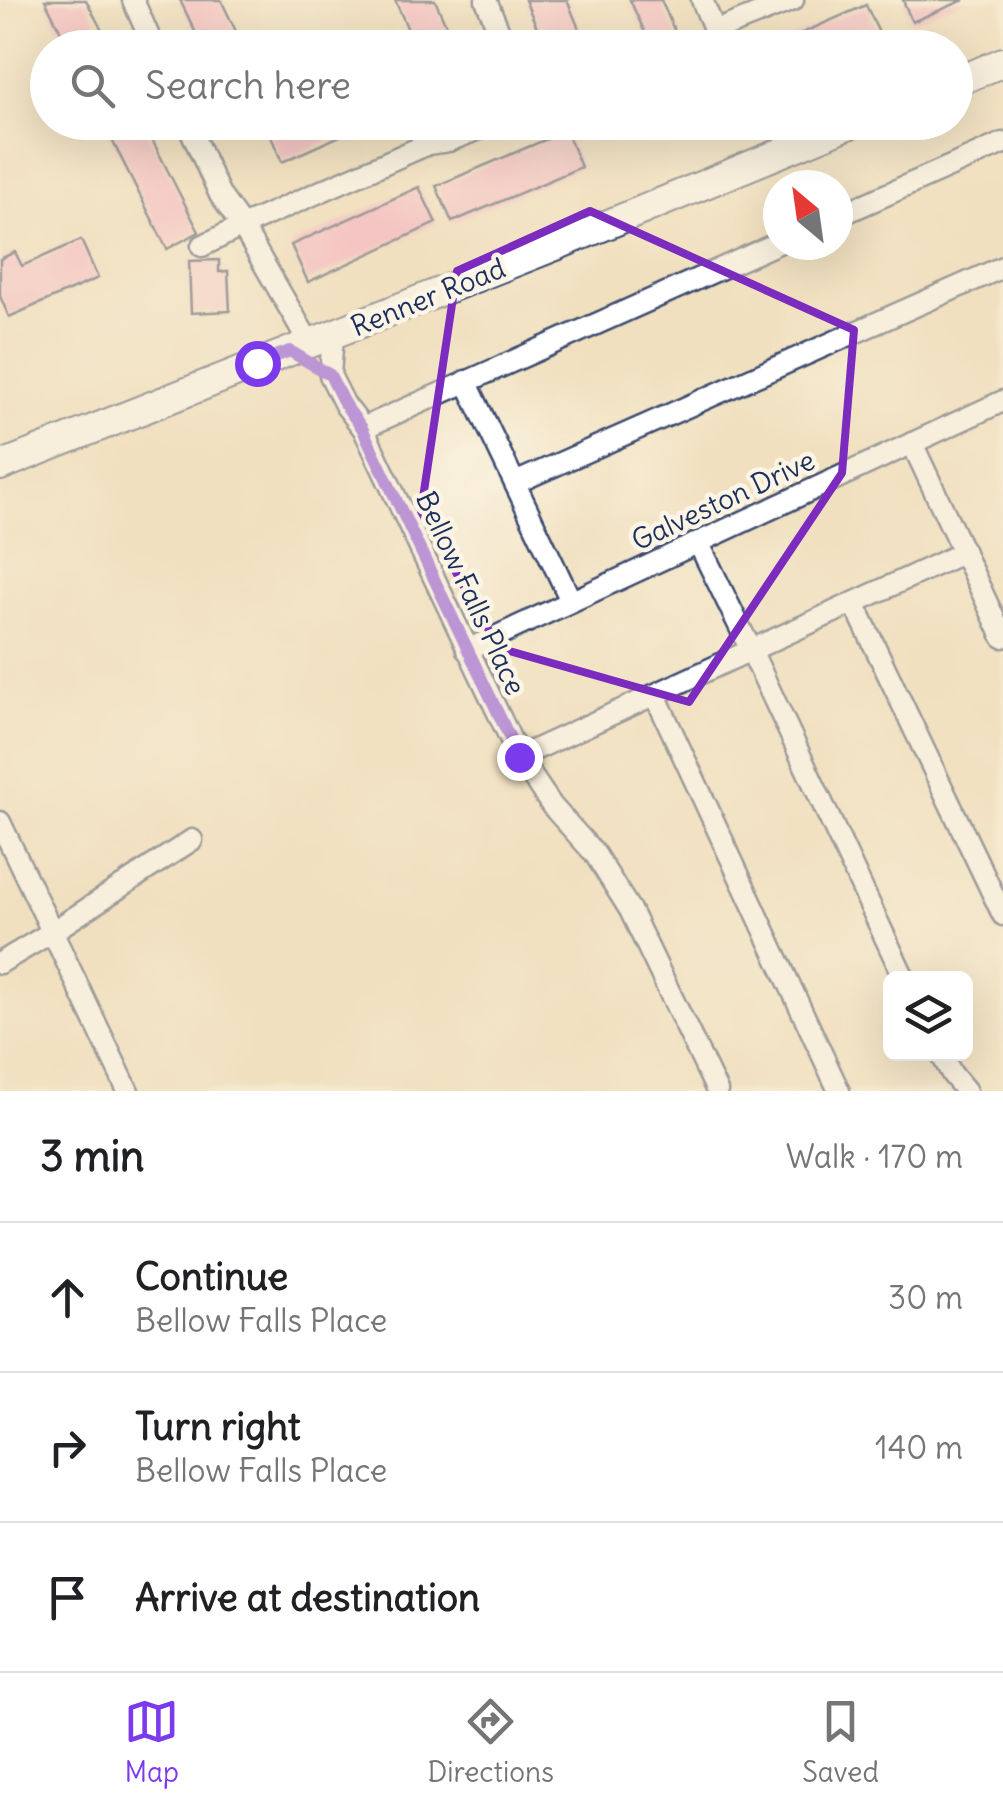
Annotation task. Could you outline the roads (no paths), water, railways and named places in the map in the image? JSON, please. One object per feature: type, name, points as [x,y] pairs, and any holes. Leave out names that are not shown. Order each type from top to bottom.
[{"type":"main road","points":[[973,75],[1003,62]]},
{"type":"main road","name":"Renner Road","points":[[0,466],[812,140]]},
{"type":"street","points":[[133,0],[146,30]]},
{"type":"street","points":[[486,0],[498,30]]},
{"type":"street","points":[[702,0],[714,30]]},
{"type":"street","points":[[735,30],[792,0]]},
{"type":"street","points":[[195,140],[220,195],[330,375]]},
{"type":"street","points":[[202,246],[428,144],[452,140]]},
{"type":"street","points":[[853,209],[1003,143]]},
{"type":"street","points":[[362,428],[763,250]]},
{"type":"street","points":[[515,483],[1003,267]]},
{"type":"street","name":"Bellow Falls Place","points":[[311,343],[362,428],[519,757],[552,806],[596,854],[630,910],[716,1091]]},
{"type":"street","points":[[466,380],[571,601]]},
{"type":"street","name":"Galveston Drive","points":[[466,650],[1003,401]]},
{"type":"street","points":[[912,444],[1003,637]]},
{"type":"street","points":[[698,542],[901,971]]},
{"type":"street","points":[[519,757],[964,552]]},
{"type":"street","points":[[854,603],[1003,915]]},
{"type":"street","points":[[654,695],[839,1091]]},
{"type":"street","points":[[0,822],[128,1091]]},
{"type":"street","points":[[0,963],[192,840]]},
{"type":"street","points":[[945,1061],[966,1091]]}]
